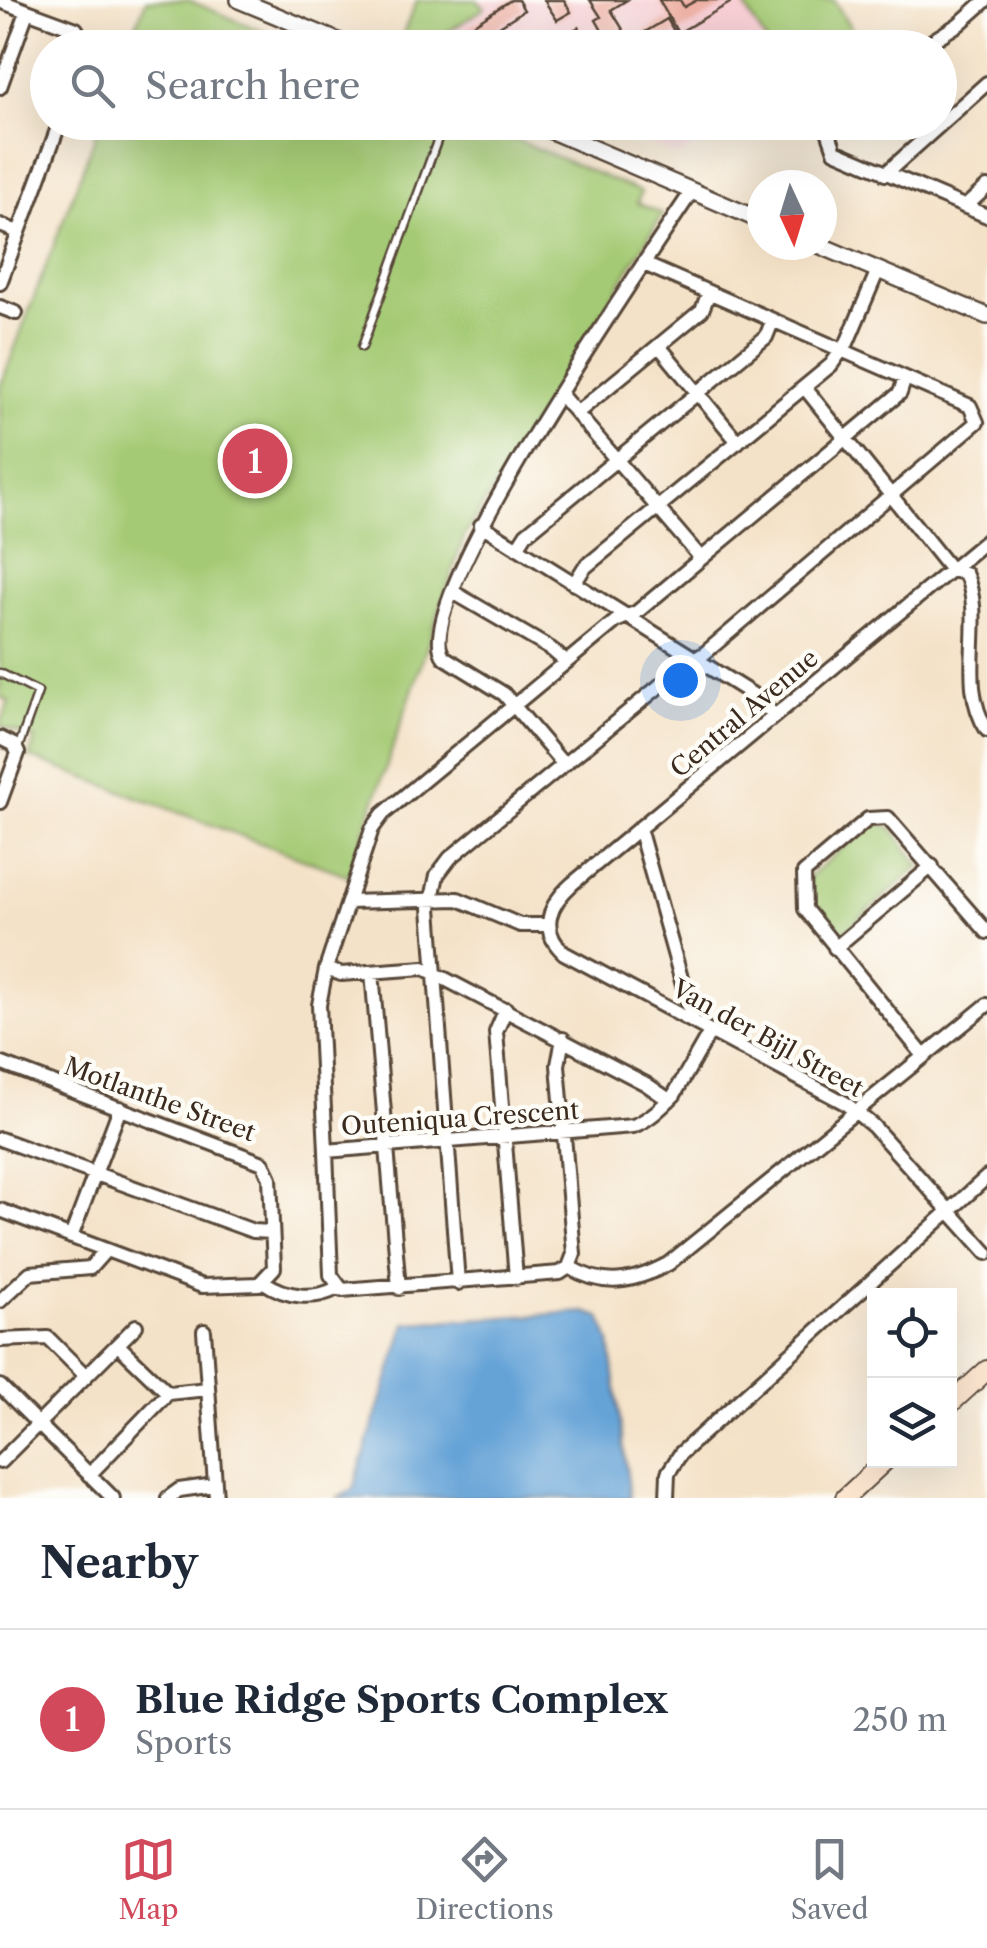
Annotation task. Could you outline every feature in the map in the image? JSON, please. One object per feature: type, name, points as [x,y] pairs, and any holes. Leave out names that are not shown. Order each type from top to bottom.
[{"type":"main road","points":[[957,1398],[987,1370]]},
{"type":"main road","points":[[844,1498],[877,1468]]},
{"type":"street","points":[[239,0],[311,30]]},
{"type":"street","points":[[0,1],[77,30]]},
{"type":"street","points":[[950,30],[985,2]]},
{"type":"street","points":[[1,80],[27,12]]},
{"type":"street","points":[[957,110],[987,83]]},
{"type":"street","points":[[0,283],[53,140]]},
{"type":"street","points":[[573,140],[747,215]]},
{"type":"street","points":[[831,140],[835,151],[987,216]]},
{"type":"street","points":[[886,174],[924,140]]},
{"type":"street","points":[[965,207],[987,187]]},
{"type":"street","points":[[564,765],[514,705],[438,649],[453,592],[480,525],[692,191]]},
{"type":"street","points":[[0,225],[18,232]]},
{"type":"street","points":[[837,253],[987,316]]},
{"type":"street","points":[[458,1283],[433,972],[434,881],[445,863],[974,429],[978,418],[970,406],[644,264]]},
{"type":"street","points":[[574,584],[584,568],[804,388],[840,351],[878,270]]},
{"type":"street","points":[[578,412],[702,310],[708,295]]},
{"type":"street","points":[[0,307],[16,313]]},
{"type":"street","points":[[516,548],[526,534],[766,337],[772,322]]},
{"type":"street","points":[[659,346],[738,442]]},
{"type":"street","name":"Outeniqua Crescent","points":[[710,1032],[669,1100],[639,1124],[326,1151],[318,1005],[348,902],[379,818],[900,393],[905,378]]},
{"type":"street","points":[[804,388],[951,570],[965,573],[976,599],[974,700],[987,730]]},
{"type":"street","points":[[560,394],[700,557]]},
{"type":"street","points":[[480,525],[755,696],[776,716]]},
{"type":"street","name":"Central Avenue","points":[[549,928],[552,906],[562,893],[987,540]]},
{"type":"street","points":[[453,592],[551,648],[566,662]]},
{"type":"street","points":[[0,738],[17,751],[0,802]]},
{"type":"street","points":[[924,1056],[835,948],[801,898],[810,864],[868,819],[896,822],[987,932]]},
{"type":"street","points":[[639,828],[693,1020]]},
{"type":"street","points":[[835,948],[932,866]]},
{"type":"street","points":[[348,902],[466,900],[520,926],[549,928]]},
{"type":"street","name":"Van der Bijl Street","points":[[549,928],[564,953],[858,1112],[987,1253]]},
{"type":"street","points":[[326,970],[424,968],[563,1039],[669,1100]]},
{"type":"street","points":[[372,972],[398,1288]]},
{"type":"street","points":[[569,1267],[595,1282],[644,1275],[668,1264],[987,1005]]},
{"type":"street","points":[[506,1009],[496,1032],[516,1278]]},
{"type":"street","points":[[326,1151],[332,1275],[337,1288],[346,1292],[555,1275],[569,1267],[574,1254],[558,1065],[563,1039]]},
{"type":"street","name":"Motlanthe Street","points":[[0,1064],[262,1163],[270,1174],[274,1268],[264,1282]]},
{"type":"street","points":[[71,1236],[120,1108]]},
{"type":"street","points":[[0,1139],[254,1231],[272,1232]]},
{"type":"street","points":[[667,1498],[668,1473],[681,1452],[987,1176]]},
{"type":"street","points":[[0,1210],[206,1287],[264,1282],[280,1293],[322,1296],[337,1288]]},
{"type":"street","points":[[2,1295],[25,1275],[90,1268],[106,1250]]},
{"type":"street","points":[[0,1462],[136,1326]]},
{"type":"street","points":[[168,1498],[179,1490],[216,1492],[204,1331]]},
{"type":"street","points":[[0,1340],[48,1338],[86,1376]]},
{"type":"street","points":[[118,1345],[168,1393]]},
{"type":"street","points":[[0,1386],[112,1498]]},
{"type":"street","points":[[89,1474],[168,1393],[208,1389]]},
{"type":"lane","points":[[362,347],[437,140]]},
{"type":"lane","points":[[0,672],[38,692],[17,751]]},
{"type":"shaded area","points":[[417,0],[834,0],[852,30],[404,30]]},
{"type":"shaded area","points":[[641,140],[706,140],[679,156]]},
{"type":"green space","points":[[146,0],[188,0],[259,30],[135,30]]},
{"type":"green space","points":[[417,0],[477,0],[485,8],[451,30],[404,30]]},
{"type":"green space","points":[[741,0],[834,0],[852,30],[759,30]]},
{"type":"green space","points":[[94,140],[517,140],[641,192],[637,203],[663,214],[465,535],[349,876],[29,757],[35,739],[0,726],[9,701],[0,697],[0,387]]},
{"type":"green space","points":[[877,823],[891,827],[920,866],[842,933],[832,933],[809,902],[809,877],[866,827]]},
{"type":"water","points":[[585,1312],[601,1317],[610,1342],[630,1498],[338,1498],[353,1489],[406,1323]]},
{"type":"building","points":[[511,0],[518,0],[524,10],[493,30],[465,30]]},
{"type":"building","points":[[544,0],[564,0],[571,12],[557,20]]},
{"type":"building","points":[[590,0],[627,0],[611,10],[623,30],[602,30],[596,20],[601,17]]},
{"type":"building","points":[[659,0],[680,0],[684,7],[697,0],[735,0],[683,30],[676,30]]},
{"type":"building","points":[[667,19],[673,30],[648,30]]},
{"type":"place","name":"Blue Ridge Sports Complex","points":[[255,461]]}]
